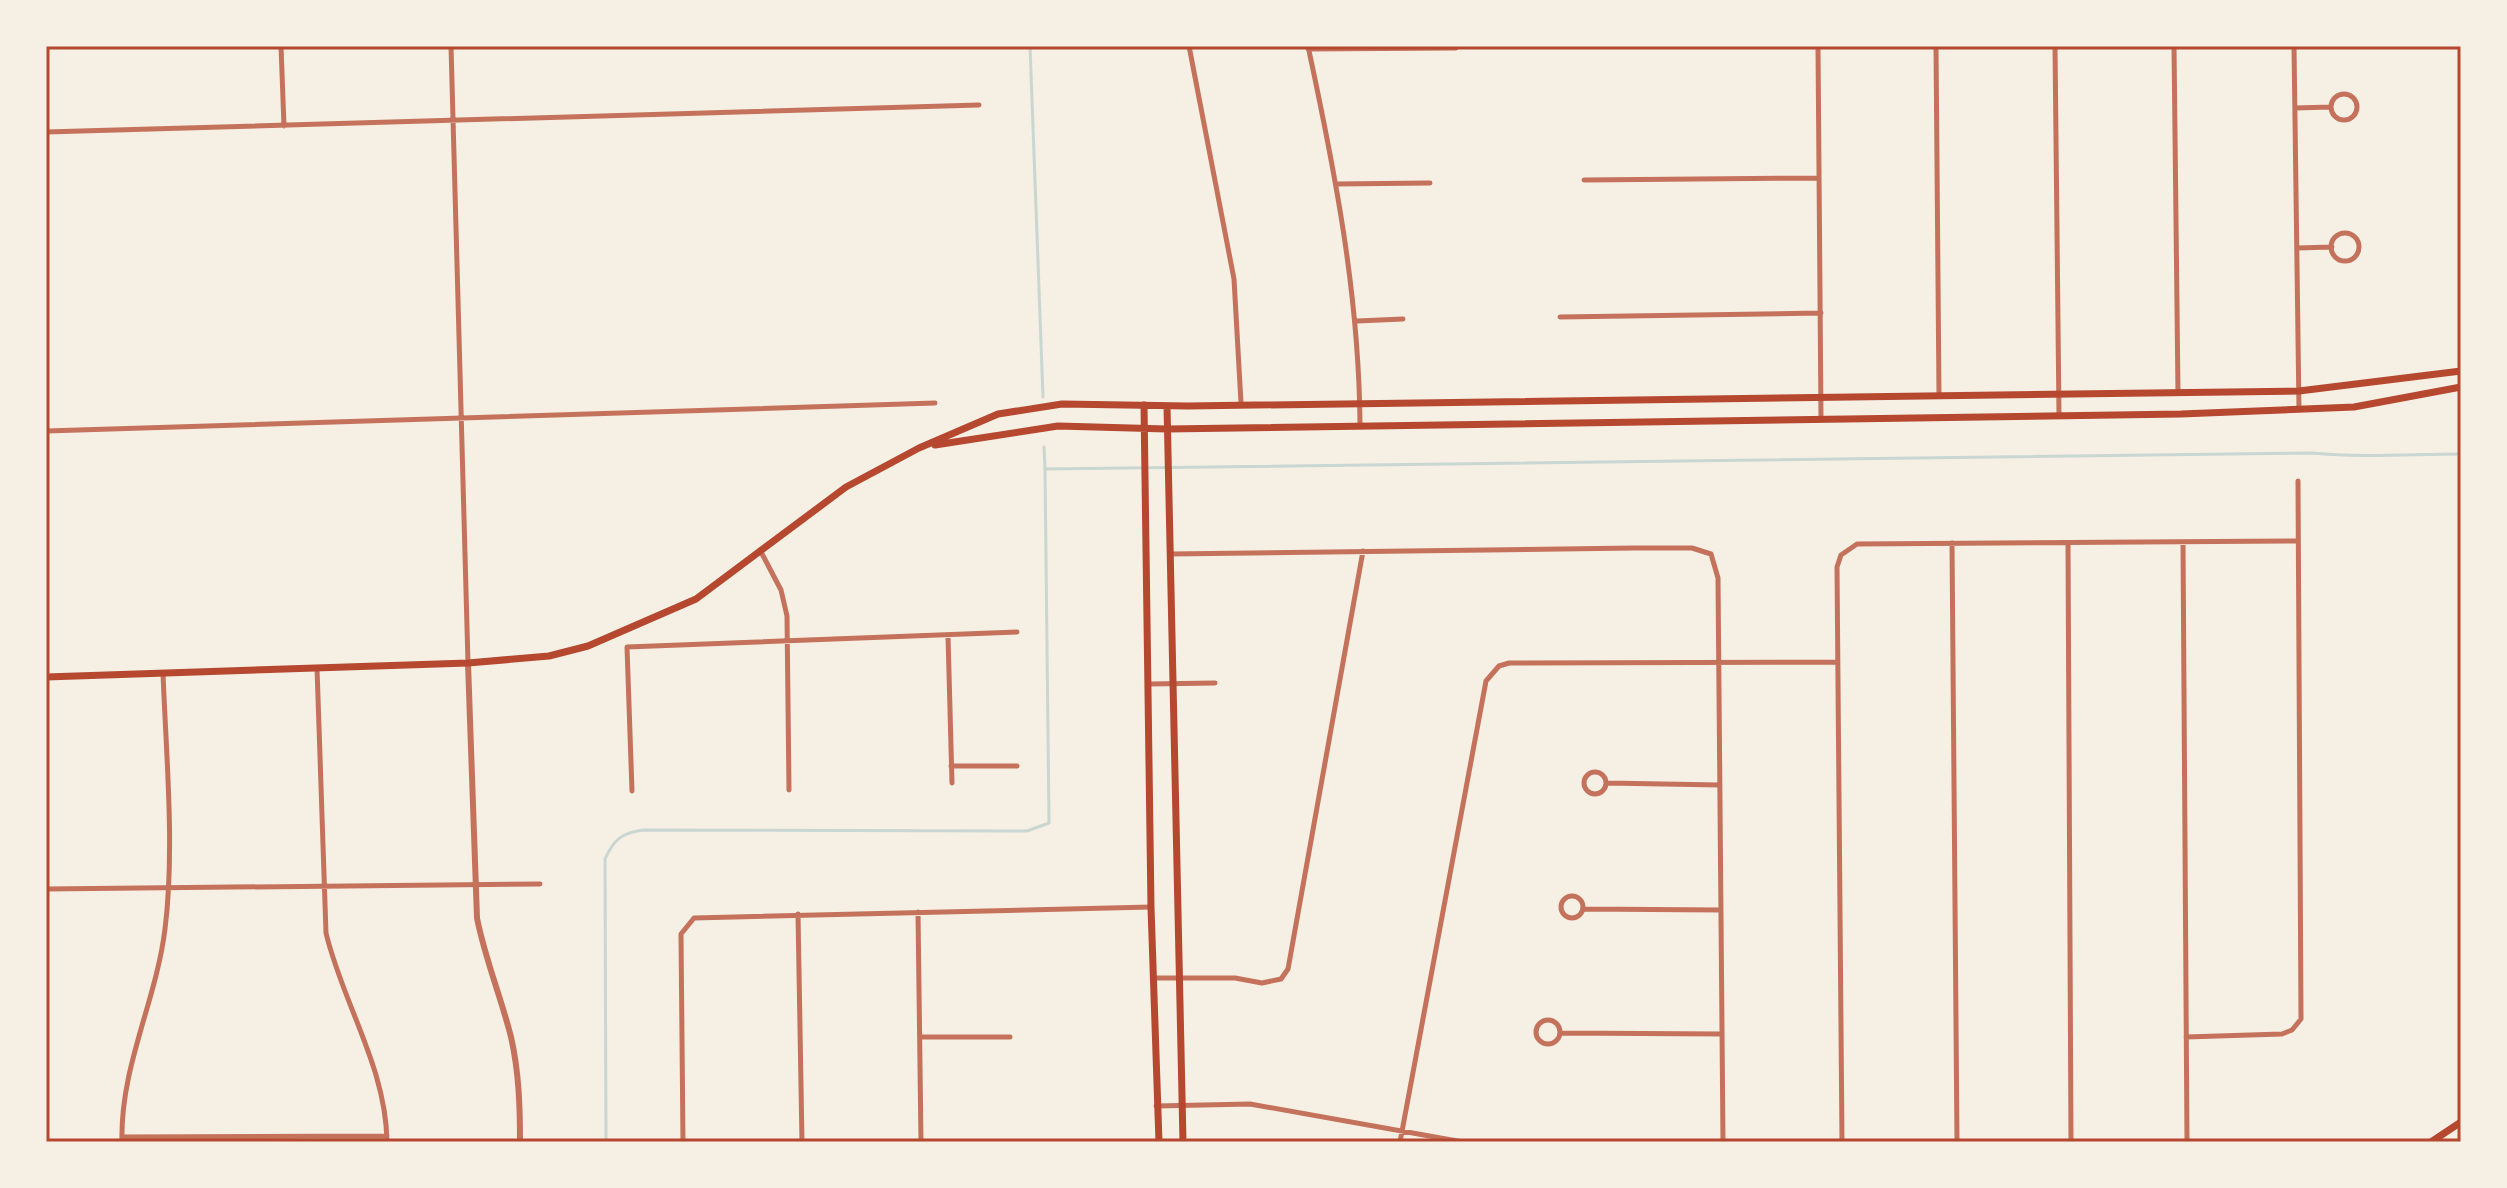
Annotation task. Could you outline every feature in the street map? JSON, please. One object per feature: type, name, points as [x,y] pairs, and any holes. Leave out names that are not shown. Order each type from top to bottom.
[{"type":"main road","points":[[46,677],[468,663],[549,656],[588,646],[696,599],[846,487],[919,448],[998,414],[1062,404],[1167,406],[2299,391],[2461,371]]},
{"type":"main road","points":[[919,448],[992,433],[1058,426],[1167,429],[2299,410],[2354,407],[2461,387]]},
{"type":"main road","points":[[1144,405],[1142,452],[1149,684],[1151,907],[1159,1142]]},
{"type":"main road","points":[[1167,406],[1177,977],[1183,1142]]},
{"type":"main road","points":[[2431,1142],[2461,1122]]},
{"type":"street","points":[[281,46],[284,126]]},
{"type":"street","points":[[451,46],[475,884],[484,955],[510,1036],[515,1063],[520,1142]]},
{"type":"street","points":[[1189,46],[1234,279],[1241,403]]},
{"type":"street","points":[[1818,46],[1821,419]]},
{"type":"street","points":[[1936,46],[1939,395]]},
{"type":"street","points":[[2055,46],[2059,416]]},
{"type":"street","points":[[2174,46],[2178,393]]},
{"type":"street","points":[[2294,46],[2299,410]]},
{"type":"street","points":[[1360,424],[1357,321],[1336,184],[1308,48],[1456,48]]},
{"type":"street","points":[[2343,93],[2353,97],[2357,106],[2354,116],[2344,120],[2335,117],[2331,107],[2334,98],[2343,93]]},
{"type":"street","points":[[46,132],[979,105]]},
{"type":"street","points":[[2295,108],[2331,107]]},
{"type":"street","points":[[1584,180],[1819,178]]},
{"type":"street","points":[[1336,184],[1430,183]]},
{"type":"street","points":[[2346,233],[2355,238],[2359,248],[2355,257],[2345,261],[2335,257],[2332,247],[2336,237],[2346,233]]},
{"type":"street","points":[[2297,248],[2332,247]]},
{"type":"street","points":[[1560,317],[1821,313]]},
{"type":"street","points":[[1357,321],[1403,319]]},
{"type":"street","points":[[46,431],[935,403]]},
{"type":"street","points":[[2186,1037],[2282,1034],[2292,1030],[2303,1009],[2298,481]]},
{"type":"street","points":[[1842,1142],[1837,662],[1837,567],[1841,555],[1857,544],[2298,541]]},
{"type":"street","points":[[2183,542],[2187,1142]]},
{"type":"street","points":[[1952,543],[1957,1142]]},
{"type":"street","points":[[2068,543],[2071,1142]]},
{"type":"street","points":[[1169,554],[1687,548],[1704,550],[1717,562],[1723,1142]]},
{"type":"street","points":[[760,550],[781,590],[788,643],[789,790]]},
{"type":"street","points":[[1154,978],[1272,982],[1281,979],[1288,969],[1363,551]]},
{"type":"street","points":[[632,791],[627,647],[1017,632]]},
{"type":"street","points":[[948,636],[952,783]]},
{"type":"street","points":[[1400,1142],[1487,680],[1499,666],[1509,663],[1837,662]]},
{"type":"street","points":[[163,673],[168,888],[158,969],[124,1090],[122,1140],[387,1139],[374,1066],[334,966],[326,933],[321,886],[317,668]]},
{"type":"street","points":[[1149,684],[1215,683]]},
{"type":"street","points":[[951,766],[1017,766]]},
{"type":"street","points":[[1606,783],[1604,790],[1594,794],[1588,792],[1584,782],[1590,773],[1597,772],[1606,783],[1720,785]]},
{"type":"street","points":[[46,889],[540,884]]},
{"type":"street","points":[[1573,896],[1579,899],[1583,909],[1579,915],[1569,918],[1560,907],[1563,900],[1573,896]]},
{"type":"street","points":[[683,1142],[681,934],[694,918],[1151,907]]},
{"type":"street","points":[[1583,909],[1721,910]]},
{"type":"street","points":[[918,912],[921,1142]]},
{"type":"street","points":[[798,914],[802,1142]]},
{"type":"street","points":[[1549,1020],[1556,1023],[1560,1033],[1556,1041],[1549,1044],[1541,1042],[1536,1032],[1542,1022],[1549,1020]]},
{"type":"street","points":[[1560,1033],[1722,1034]]},
{"type":"street","points":[[920,1037],[1010,1037]]},
{"type":"street","points":[[1156,1106],[1250,1104],[1463,1142]]},
{"type":"waterway","points":[[1030,46],[1043,397]]},
{"type":"waterway","points":[[1044,447],[1045,469]]},
{"type":"waterway","points":[[606,1142],[605,859],[620,838],[643,830],[1027,831],[1049,823],[1045,469],[2313,453],[2368,456],[2461,454]]}]
